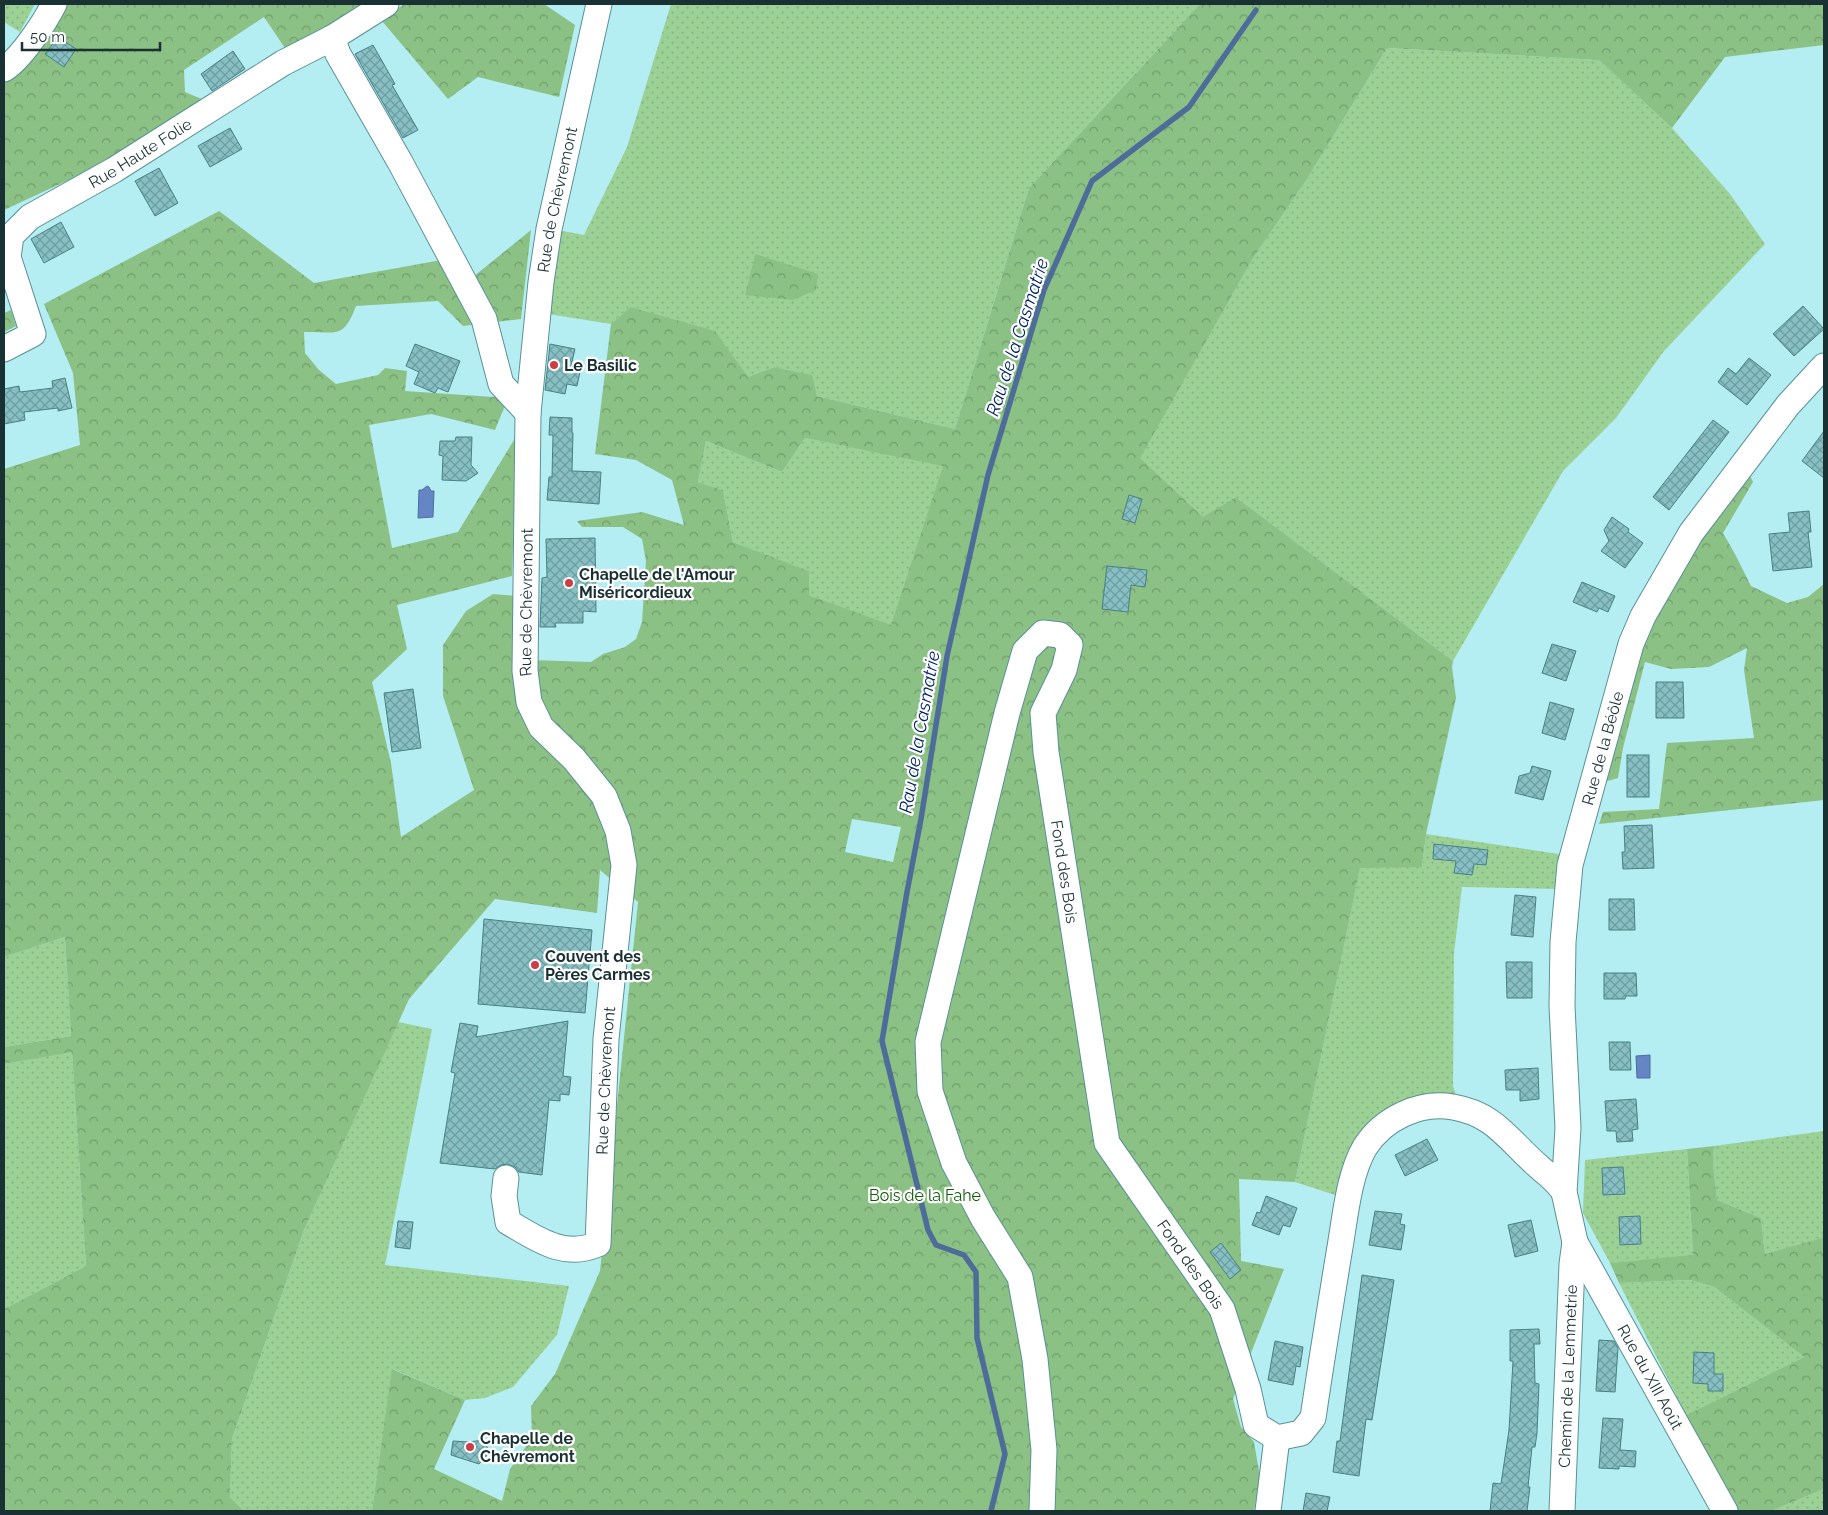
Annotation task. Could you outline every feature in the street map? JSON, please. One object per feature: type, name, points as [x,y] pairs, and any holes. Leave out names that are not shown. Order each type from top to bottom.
[{"type":"street","points":[[4,69],[12,64],[54,4]]},
{"type":"street","name":"Rue Haute Folie","points":[[4,349],[33,334],[8,256],[12,236],[30,217],[114,170],[283,63],[332,38],[386,4]]},
{"type":"street","name":"Rue de Chèvremont","points":[[506,1178],[504,1196],[508,1222],[550,1246],[585,1250],[598,1244],[606,1040],[624,865],[618,831],[604,796],[574,759],[541,727],[529,702],[525,670],[528,413],[541,282],[549,229],[599,4]]},
{"type":"street","points":[[332,38],[338,54],[484,319],[501,384],[528,413]]},
{"type":"street","name":"Rue de la Béôle","points":[[1564,1192],[1568,1128],[1562,1006],[1563,942],[1570,865],[1631,644],[1644,616],[1690,533],[1788,405],[1824,366]]},
{"type":"street","name":"Fond des Bois","points":[[1042,1511],[1044,1450],[1035,1359],[1020,1277],[983,1218],[954,1163],[930,1091],[928,1042],[1015,686],[1025,651],[1043,633],[1060,634],[1070,646],[1064,670],[1044,713],[1046,752],[1107,1143],[1222,1309],[1248,1389],[1256,1425],[1277,1438]]},
{"type":"street","points":[[1268,1511],[1277,1438],[1301,1433],[1312,1418],[1348,1199],[1358,1162],[1374,1135],[1390,1122],[1411,1111],[1443,1105],[1460,1108],[1482,1117],[1502,1129],[1538,1166],[1556,1180],[1564,1192],[1575,1242]]},
{"type":"street","name":"Chemin de la Lemmetrie","points":[[1562,1511],[1572,1264],[1575,1242]]},
{"type":"street","name":"Rue du XIII Août","points":[[1575,1242],[1725,1511]]},
{"type":"green space","points":[[4,4],[35,4],[20,32],[4,22]]},
{"type":"green space","points":[[61,4],[378,4],[291,57],[264,17],[184,70],[185,92],[204,100],[114,159],[4,210],[4,81],[16,74]]},
{"type":"green space","points":[[404,4],[544,4],[575,25],[559,97],[478,77],[448,99],[382,21]]},
{"type":"green space","points":[[671,4],[1200,4],[1029,188],[955,429],[817,396],[811,375],[774,367],[748,377],[630,307],[611,324],[548,314],[558,230],[584,235],[627,147]],"holes":[[[755,255],[772,260],[745,295]]]},
{"type":"green space","name":"Bois de la Fahe","points":[[1200,4],[1824,4],[1824,45],[1725,57],[1672,128],[1599,60],[1387,48],[1307,179],[1252,260],[1140,458],[1203,517],[1236,497],[1453,661],[1456,698],[1426,834],[1422,867],[1360,868],[1295,1182],[1239,1179],[1241,1261],[1284,1269],[1233,1399],[1241,1427],[1254,1442],[1260,1477],[1254,1511],[372,1511],[392,1369],[465,1400],[434,1469],[502,1501],[510,1469],[532,1438],[531,1406],[555,1374],[600,1271],[638,902],[600,870],[597,913],[495,899],[409,999],[304,1230],[232,1439],[230,1497],[244,1511],[4,1511],[4,1309],[86,1266],[72,1052],[4,1064],[4,1047],[71,1036],[65,937],[4,957],[4,469],[80,445],[73,373],[44,304],[219,211],[314,283],[447,259],[473,277],[531,230],[521,319],[463,326],[438,301],[356,306],[347,325],[337,332],[304,332],[305,353],[319,370],[336,384],[378,375],[385,368],[407,371],[405,391],[508,398],[495,430],[431,414],[369,425],[392,548],[458,532],[517,435],[512,576],[397,605],[407,649],[372,682],[391,763],[401,837],[474,790],[443,696],[443,645],[466,611],[493,594],[529,597],[532,660],[591,662],[603,654],[625,647],[636,639],[642,622],[646,561],[642,539],[623,527],[582,527],[577,521],[642,512],[684,525],[672,480],[636,460],[595,454],[611,324],[630,307],[715,331],[748,377],[774,367],[812,375],[817,396],[955,429],[1029,188]],"holes":[[[805,438],[943,466],[891,625],[809,595],[809,571],[733,542],[723,490],[698,482],[706,441],[782,472]],[[852,819],[901,827],[893,862],[845,852]]]},
{"type":"green space","points":[[1387,48],[1599,60],[1672,128],[1730,194],[1765,244],[1664,351],[1616,418],[1563,471],[1453,661],[1236,497],[1203,518],[1139,458],[1252,260],[1307,179]]},
{"type":"green space","points":[[755,254],[818,274],[816,290],[793,300],[745,295]]},
{"type":"green space","points":[[11,310],[16,326],[4,332],[4,313]]},
{"type":"green space","points":[[805,438],[944,465],[891,626],[809,595],[808,571],[733,542],[723,490],[698,482],[706,441],[782,472]]},
{"type":"green space","points":[[1747,469],[1753,482],[1723,533],[1751,586],[1787,603],[1808,597],[1824,584],[1824,800],[1599,824],[1603,812],[1659,809],[1667,743],[1754,738],[1744,670],[1747,648],[1709,667],[1671,669],[1645,662],[1623,748],[1618,778],[1604,782],[1635,654],[1720,509]]},
{"type":"green space","points":[[1426,834],[1565,855],[1556,889],[1462,887],[1454,953],[1453,1086],[1456,1095],[1398,1105],[1339,1195],[1335,1195],[1295,1182],[1360,867],[1422,867]]},
{"type":"green space","points":[[65,937],[71,1036],[4,1047],[4,957]]},
{"type":"green space","points":[[398,1022],[432,1029],[385,1265],[569,1286],[557,1335],[513,1387],[485,1398],[465,1400],[393,1369],[372,1511],[244,1511],[230,1497],[232,1439],[304,1230]]},
{"type":"green space","points":[[72,1051],[86,1266],[4,1309],[4,1064]]},
{"type":"green space","points":[[1824,1131],[1823,1238],[1765,1254],[1761,1218],[1717,1200],[1713,1164],[1714,1146]]},
{"type":"green space","points":[[1714,1146],[1713,1164],[1717,1200],[1761,1218],[1765,1254],[1822,1238],[1824,1227],[1824,1489],[1771,1511],[1738,1511],[1686,1415],[1804,1357],[1714,1287],[1690,1280],[1619,1283],[1610,1263],[1693,1255],[1687,1149]]},
{"type":"green space","points":[[1687,1149],[1693,1256],[1610,1263],[1583,1213],[1585,1160]]},
{"type":"green space","points":[[1690,1280],[1714,1287],[1804,1357],[1686,1415],[1619,1283]]},
{"type":"green space","points":[[1824,1489],[1824,1511],[1771,1511]]},
{"type":"water","points":[[427,486],[431,491],[434,491],[433,517],[418,518],[419,490]]},
{"type":"water","points":[[1650,1055],[1650,1078],[1637,1078],[1636,1056]]},
{"type":"building","points":[[58,37],[76,49],[64,67],[45,54]]},
{"type":"building","points":[[373,45],[395,84],[392,85],[418,130],[403,138],[355,54]]},
{"type":"building","points":[[233,51],[245,69],[212,91],[201,74]]},
{"type":"building","points":[[230,128],[242,149],[210,167],[198,146]]},
{"type":"building","points":[[159,168],[178,203],[155,216],[135,181]]},
{"type":"building","points":[[61,222],[74,247],[44,263],[31,239]]},
{"type":"building","points":[[1803,306],[1824,329],[1794,356],[1773,334]]},
{"type":"building","points":[[415,344],[460,361],[448,392],[438,388],[435,393],[414,384],[419,372],[406,366]]},
{"type":"building","points":[[550,344],[575,349],[571,366],[581,367],[577,386],[567,384],[565,394],[545,390]]},
{"type":"building","points":[[1749,358],[1771,375],[1747,405],[1718,382],[1728,368],[1736,374]]},
{"type":"building","points":[[65,378],[72,408],[58,411],[58,408],[24,412],[25,420],[4,424],[4,389],[19,386],[20,392],[53,388],[52,381]]},
{"type":"building","points":[[550,417],[572,418],[572,471],[601,472],[599,504],[547,500],[549,477],[552,477],[553,435],[549,435]]},
{"type":"building","points":[[1713,420],[1729,432],[1669,510],[1653,497]]},
{"type":"building","points":[[1824,431],[1824,478],[1802,461]]},
{"type":"building","points":[[456,437],[472,437],[471,465],[478,473],[466,481],[442,480],[443,456],[439,455],[440,441],[455,441]]},
{"type":"building","points":[[1129,495],[1142,499],[1135,523],[1122,519]]},
{"type":"building","points":[[1809,511],[1811,532],[1808,532],[1812,567],[1773,571],[1769,534],[1790,532],[1788,513]]},
{"type":"building","points":[[1612,517],[1629,529],[1628,532],[1643,543],[1625,568],[1601,551],[1609,541],[1604,530]]},
{"type":"building","name":"Chapelle de l'Amour Miséricordieux","points":[[595,538],[596,612],[583,611],[583,623],[555,623],[556,627],[540,627],[542,578],[547,577],[546,539]]},
{"type":"building","points":[[1107,566],[1147,570],[1145,587],[1131,585],[1128,612],[1102,609]]},
{"type":"building","points":[[1582,582],[1615,596],[1608,612],[1599,608],[1597,612],[1573,602]]},
{"type":"building","points":[[1552,644],[1576,651],[1566,681],[1542,673]]},
{"type":"building","points":[[1656,682],[1683,682],[1684,718],[1656,718]]},
{"type":"building","points":[[413,689],[421,748],[392,752],[384,693]]},
{"type":"building","points":[[1550,702],[1574,709],[1565,740],[1542,733]]},
{"type":"building","points":[[1627,755],[1649,755],[1649,797],[1627,797]]},
{"type":"building","points":[[1532,766],[1551,771],[1543,800],[1515,793],[1519,776],[1530,773]]},
{"type":"building","points":[[1652,825],[1654,868],[1623,869],[1622,852],[1625,852],[1624,826]]},
{"type":"building","points":[[1434,844],[1488,850],[1486,865],[1474,864],[1472,875],[1454,873],[1456,861],[1433,859]]},
{"type":"building","points":[[1515,895],[1536,897],[1533,937],[1511,935]]},
{"type":"building","points":[[1609,899],[1634,899],[1635,930],[1609,930]]},
{"type":"building","name":"Couvent des Pères Carmes","points":[[484,919],[592,930],[585,1013],[478,1004]]},
{"type":"building","points":[[1506,962],[1532,962],[1532,998],[1507,998]]},
{"type":"building","points":[[1604,973],[1636,973],[1637,996],[1626,996],[1625,999],[1604,999]]},
{"type":"building","points":[[568,1021],[563,1076],[571,1077],[569,1095],[560,1094],[560,1101],[549,1100],[542,1175],[519,1172],[515,1167],[508,1164],[501,1165],[495,1169],[440,1163],[455,1073],[451,1072],[460,1023],[478,1026],[476,1037]]},
{"type":"building","points":[[1609,1042],[1630,1042],[1631,1070],[1610,1070]]},
{"type":"building","points":[[1538,1068],[1539,1099],[1520,1101],[1520,1090],[1506,1090],[1505,1070]]},
{"type":"building","points":[[1636,1099],[1638,1129],[1632,1130],[1633,1141],[1617,1142],[1616,1131],[1607,1131],[1605,1101]]},
{"type":"building","points":[[1427,1139],[1438,1160],[1405,1176],[1395,1155]]},
{"type":"building","points":[[1623,1167],[1625,1194],[1603,1195],[1602,1168]]},
{"type":"building","points":[[1266,1196],[1297,1208],[1290,1227],[1283,1225],[1279,1235],[1252,1225],[1257,1212],[1260,1213]]},
{"type":"building","points":[[1375,1211],[1402,1214],[1400,1224],[1405,1225],[1401,1250],[1369,1245]]},
{"type":"building","points":[[1640,1216],[1641,1244],[1620,1245],[1619,1217]]},
{"type":"building","points":[[1531,1220],[1538,1251],[1515,1257],[1508,1225]]},
{"type":"building","points":[[398,1221],[413,1222],[410,1249],[395,1247]]},
{"type":"building","points":[[1221,1243],[1241,1270],[1230,1279],[1210,1252]]},
{"type":"building","points":[[1362,1275],[1394,1280],[1372,1420],[1366,1419],[1359,1476],[1333,1472],[1337,1441],[1340,1441]]},
{"type":"building","points":[[1539,1329],[1540,1344],[1534,1344],[1535,1383],[1539,1384],[1537,1433],[1535,1447],[1532,1447],[1527,1511],[1490,1511],[1493,1483],[1501,1484],[1509,1430],[1513,1361],[1510,1361],[1510,1330]]},
{"type":"building","points":[[1599,1340],[1614,1341],[1618,1348],[1615,1392],[1596,1391]]},
{"type":"building","points":[[1275,1341],[1303,1347],[1300,1367],[1296,1366],[1293,1385],[1268,1380]]},
{"type":"building","points":[[1694,1352],[1714,1353],[1714,1374],[1723,1374],[1723,1391],[1708,1391],[1708,1384],[1693,1383]]},
{"type":"building","points":[[1603,1418],[1623,1419],[1620,1450],[1636,1451],[1635,1467],[1619,1466],[1619,1469],[1599,1468]]},
{"type":"building","name":"Chapelle de Chêvremont","points":[[483,1440],[490,1452],[479,1464],[451,1455],[453,1441],[469,1442]]},
{"type":"building","points":[[1306,1493],[1330,1497],[1327,1511],[1303,1511]]},
{"type":"waterway","name":"Rau de la Casmatrie","points":[[991,1511],[1005,1454],[977,1338],[976,1272],[964,1255],[936,1245],[928,1230],[882,1041],[947,656],[988,475],[1044,290],[1092,181],[1189,107],[1256,10]]},
{"type":"place","name":"Le Basilic","points":[[554,365]]},
{"type":"place","name":"Chapelle de l'Amour Miséricordieux","points":[[569,583]]},
{"type":"place","name":"Couvent des Pères Carmes","points":[[535,965]]},
{"type":"place","name":"Chapelle de Chêvremont","points":[[470,1447]]}]
